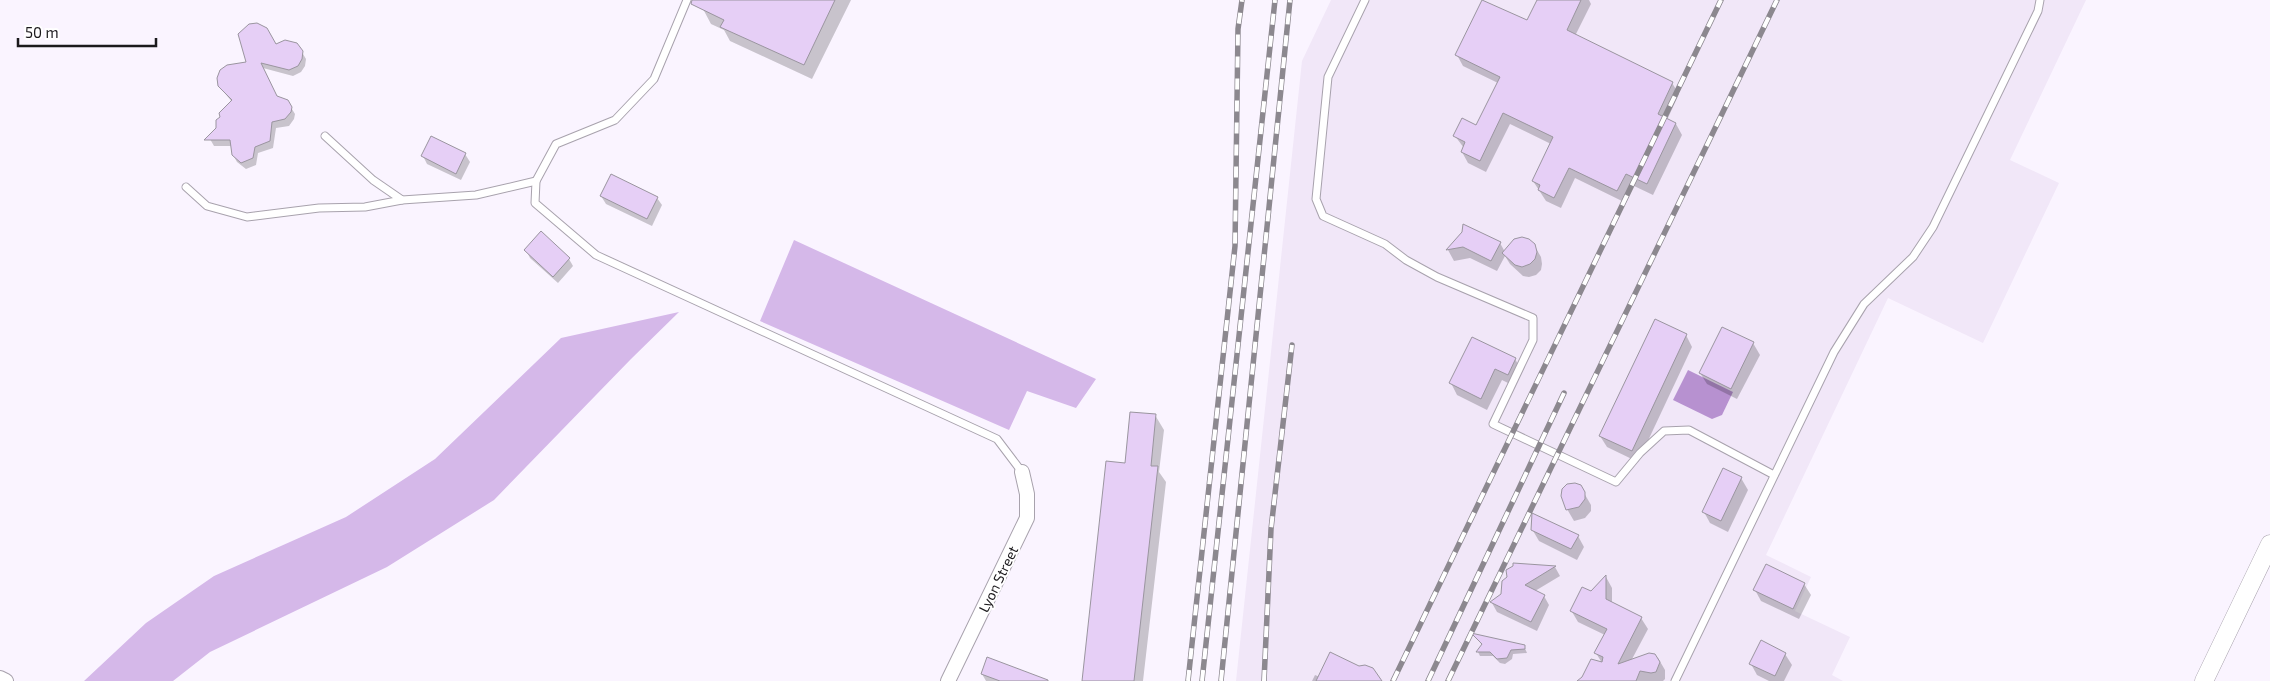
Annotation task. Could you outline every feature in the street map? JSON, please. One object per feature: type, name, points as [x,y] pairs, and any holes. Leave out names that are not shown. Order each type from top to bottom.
[{"type":"street","name":"Lyon Street","points":[[948,681],[1027,518],[1027,494],[1022,472]]},
{"type":"street","points":[[2204,681],[2270,544]]},
{"type":"street","points":[[0,678],[6,681]]},
{"type":"lane","points":[[687,0],[654,79],[615,120],[556,144],[536,181],[535,203],[596,255],[997,439],[1022,472]]},
{"type":"lane","points":[[1365,0],[1328,77],[1316,199],[1323,216],[1385,244],[1437,278],[1533,318],[1533,340],[1493,424],[1616,482],[1640,453],[1664,431],[1689,430],[1774,475]]},
{"type":"lane","points":[[1675,681],[1834,352],[1864,304],[1913,257],[1933,227],[2038,11],[2040,0]]},
{"type":"lane","points":[[325,136],[373,180],[402,200]]},
{"type":"lane","points":[[186,187],[207,206],[247,217],[319,208],[365,207],[402,200],[476,194],[536,181]]},
{"type":"shaded area","points":[[1331,0],[2086,0],[2010,160],[2059,183],[1983,343],[1888,298],[1766,555],[1811,577],[1795,611],[1850,637],[1832,675],[1843,681],[1236,681],[1302,61]]},
{"type":"shaded area","points":[[794,240],[1096,379],[1076,408],[1027,391],[1009,430],[760,321]]},
{"type":"shaded area","points":[[679,312],[494,500],[387,567],[210,652],[173,681],[84,681],[146,623],[214,576],[346,517],[435,459],[561,338]]},
{"type":"shaded area","points":[[1688,370],[1733,392],[1722,415],[1712,419],[1673,400]]},
{"type":"building","points":[[692,0],[835,0],[804,65],[720,27],[724,20],[691,4]]},
{"type":"building","points":[[1482,0],[1527,20],[1537,0],[1581,0],[1567,30],[1673,82],[1658,114],[1676,123],[1647,184],[1626,174],[1617,191],[1569,168],[1554,198],[1538,190],[1540,185],[1532,181],[1553,137],[1503,113],[1480,161],[1461,152],[1465,142],[1453,136],[1462,118],[1476,125],[1500,77],[1455,55]]},
{"type":"building","points":[[257,23],[267,28],[276,44],[285,40],[297,43],[303,51],[302,59],[298,66],[289,70],[261,63],[277,96],[288,100],[292,107],[291,112],[285,119],[272,122],[270,141],[255,147],[253,158],[241,163],[232,155],[230,140],[204,140],[216,128],[216,120],[220,117],[219,113],[232,100],[218,86],[217,78],[220,70],[227,65],[246,62],[238,34],[249,24]]},
{"type":"building","points":[[431,136],[466,153],[456,174],[421,156]]},
{"type":"building","points":[[611,174],[658,197],[647,219],[600,196]]},
{"type":"building","points":[[1463,224],[1501,242],[1491,261],[1463,247],[1446,250],[1462,232]]},
{"type":"building","points":[[541,231],[570,258],[553,277],[524,250]]},
{"type":"building","points":[[1522,237],[1529,239],[1535,244],[1537,252],[1535,259],[1530,264],[1522,267],[1515,265],[1502,253],[1514,239]]},
{"type":"building","points":[[1655,319],[1687,334],[1632,451],[1599,436]]},
{"type":"building","points":[[1722,327],[1754,342],[1731,389],[1699,373]]},
{"type":"building","points":[[1472,337],[1516,358],[1508,375],[1495,369],[1481,399],[1449,383]]},
{"type":"building","points":[[1130,412],[1156,414],[1151,466],[1158,466],[1134,681],[1082,681],[1106,461],[1125,463]]},
{"type":"building","points":[[1723,468],[1742,477],[1721,521],[1702,512]]},
{"type":"building","points":[[1575,483],[1581,485],[1585,492],[1585,499],[1579,507],[1566,510],[1561,496],[1562,489],[1567,484]]},
{"type":"building","points":[[1532,513],[1579,535],[1571,549],[1531,530]]},
{"type":"building","points":[[1513,563],[1556,566],[1525,585],[1545,595],[1531,622],[1490,602],[1501,594],[1502,581],[1507,577],[1506,570],[1513,566]]},
{"type":"building","points":[[1766,564],[1805,583],[1793,609],[1753,590]]},
{"type":"building","points":[[1606,575],[1606,599],[1642,617],[1618,664],[1649,653],[1655,654],[1660,662],[1656,672],[1640,671],[1636,681],[1577,681],[1582,677],[1591,659],[1602,662],[1603,657],[1594,653],[1607,629],[1570,611],[1582,587],[1591,591]]},
{"type":"building","points":[[1471,633],[1525,645],[1525,649],[1511,650],[1507,658],[1497,659],[1490,652],[1476,652],[1482,644]]},
{"type":"building","points":[[1761,640],[1786,653],[1775,676],[1749,664]]},
{"type":"building","points":[[1330,652],[1359,666],[1365,665],[1373,668],[1382,681],[1316,681]]},
{"type":"building","points":[[987,657],[1048,681],[1000,681],[981,674]]},
{"type":"railway","points":[[1188,681],[1235,246],[1238,29],[1242,0]]},
{"type":"railway","points":[[1202,681],[1275,0]]},
{"type":"railway","points":[[1221,681],[1290,0]]},
{"type":"railway","points":[[1393,681],[1721,0]]},
{"type":"railway","points":[[1448,681],[1777,0]]},
{"type":"railway","points":[[1264,681],[1271,529],[1292,345]]},
{"type":"railway","points":[[1428,681],[1564,393]]}]
